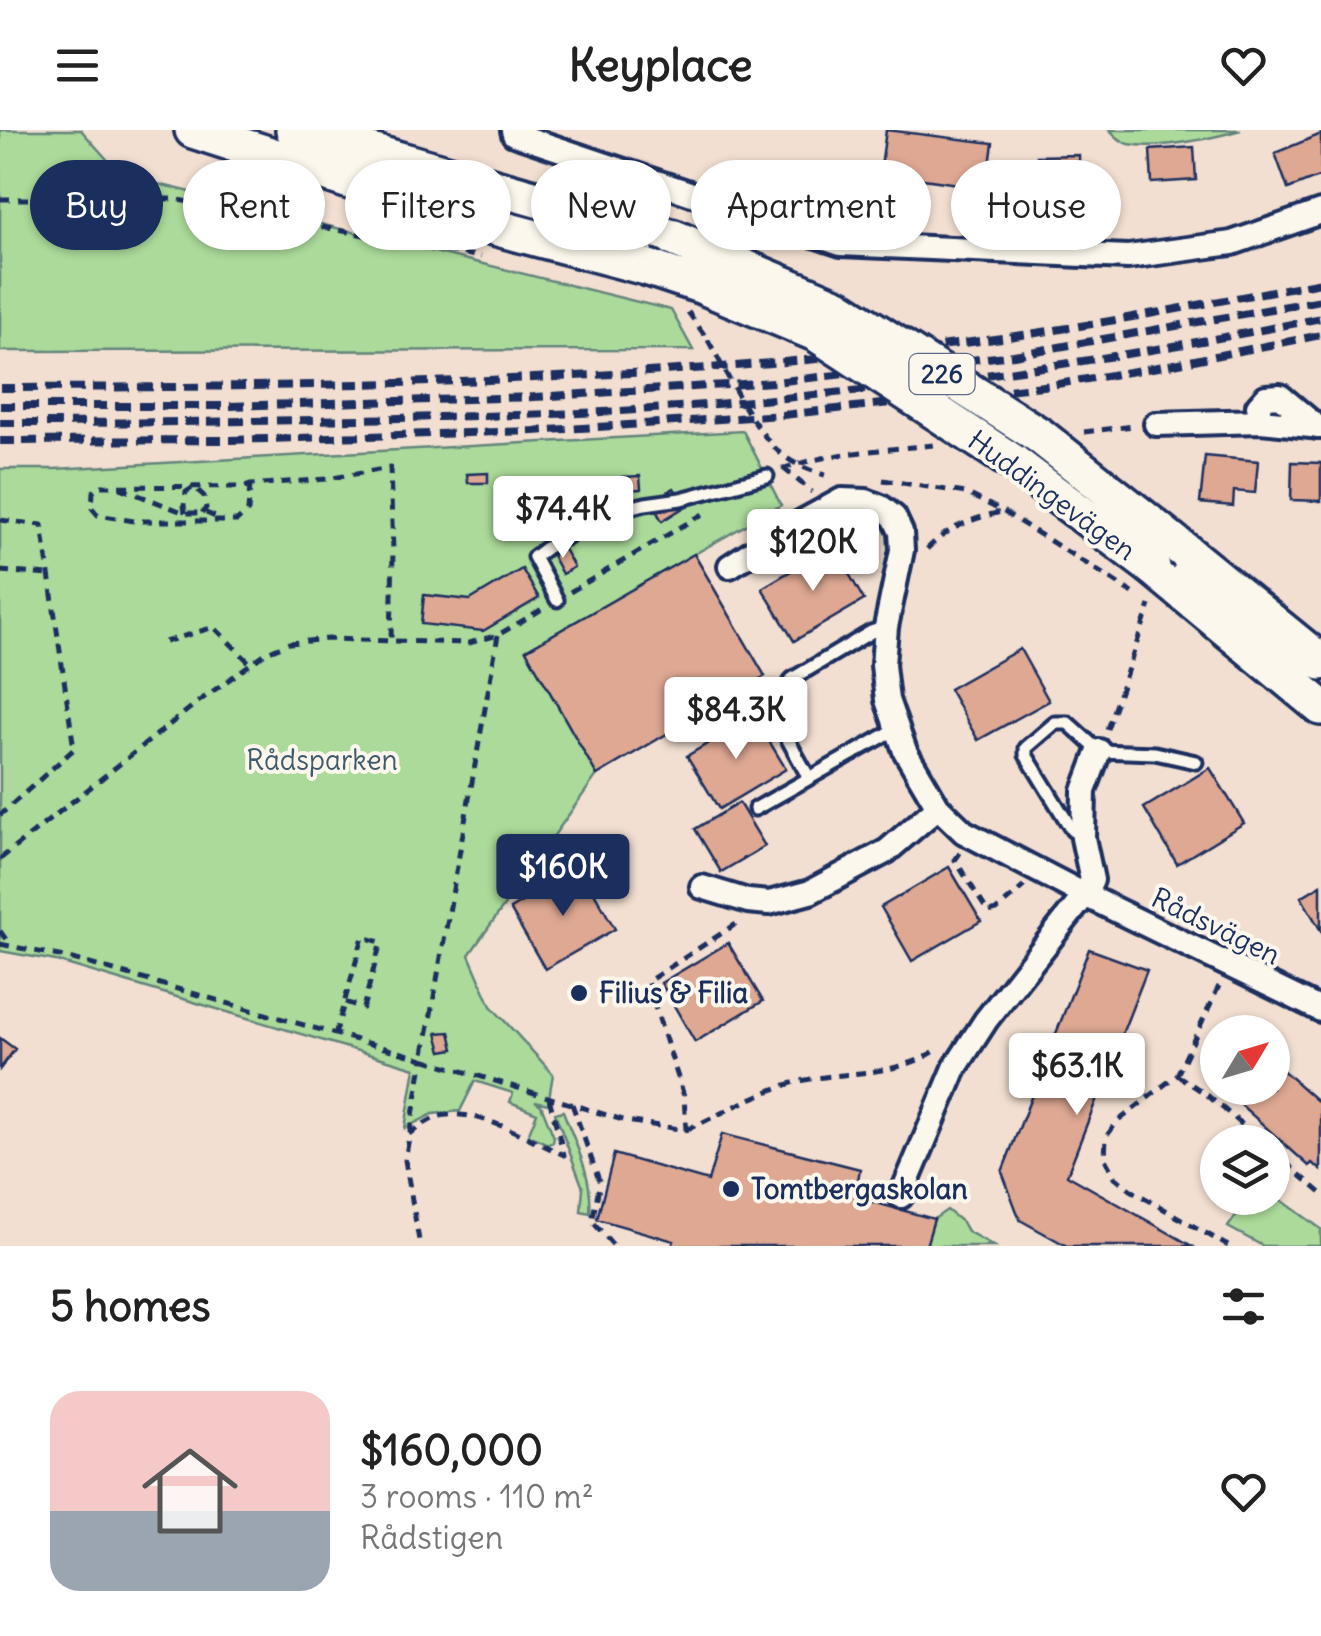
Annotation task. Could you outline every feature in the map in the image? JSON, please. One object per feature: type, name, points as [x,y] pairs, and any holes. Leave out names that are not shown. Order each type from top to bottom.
[{"type":"main road","name":"Huddingevägen","points":[[193,130],[479,223],[646,267],[816,333],[1014,463],[1143,581],[1321,707]]},
{"type":"main road","name":"Huddingevägen","points":[[294,130],[674,238],[838,308],[1040,436],[1321,662]]},
{"type":"street","points":[[514,132],[841,244],[1128,257],[1232,243],[1321,212]]},
{"type":"street","points":[[1156,424],[1261,421],[1258,406],[1266,397],[1280,396],[1319,427]]},
{"type":"street","name":"Rådsvägen","points":[[730,566],[842,500],[882,506],[894,517],[901,532],[902,550],[886,627],[884,683],[896,728],[920,780],[938,807],[964,832],[1321,1010]]},
{"type":"street","points":[[901,1196],[955,1068],[986,1020],[1085,895],[1092,880],[1082,838],[1084,791],[1099,751]]},
{"type":"street","points":[[702,886],[748,901],[769,903],[810,892],[887,851],[938,807]]},
{"type":"lane","points":[[557,600],[534,557],[546,548],[616,512],[767,476]]},
{"type":"lane","points":[[809,778],[774,714],[792,680],[871,632],[886,627]]},
{"type":"lane","points":[[1082,838],[1072,830],[1026,755],[1026,748],[1055,724],[1068,723],[1099,751],[1155,754],[1196,762]]},
{"type":"lane","points":[[755,810],[896,728]]},
{"type":"path","points":[[0,199],[173,199],[483,258]]},
{"type":"path","points":[[686,308],[748,412],[778,452],[825,475]]},
{"type":"path","points":[[250,485],[248,512],[237,521],[134,521],[98,515],[92,508],[93,492],[100,486],[250,485],[390,468],[391,640]]},
{"type":"path","points":[[783,468],[829,507]]},
{"type":"path","points":[[876,480],[966,493],[1143,581]]},
{"type":"path","points":[[117,486],[186,513],[202,513],[223,521]]},
{"type":"path","points":[[186,513],[186,492],[194,486]]},
{"type":"path","points":[[194,486],[204,496],[206,508],[202,513]]},
{"type":"path","points":[[923,554],[956,525],[1004,512]]},
{"type":"path","points":[[0,520],[42,525],[74,750],[0,815]]},
{"type":"path","points":[[0,571],[49,576]]},
{"type":"path","points":[[1099,751],[1150,604],[1159,609]]},
{"type":"path","points":[[165,642],[214,628],[251,664]]},
{"type":"path","points":[[420,1246],[405,1160],[498,635]]},
{"type":"path","points":[[947,844],[964,849],[955,860],[988,912],[997,910],[1028,882]]},
{"type":"path","points":[[686,1130],[684,1096],[647,982],[745,918]]},
{"type":"path","points":[[0,931],[11,946]]},
{"type":"path","points":[[334,1035],[363,936],[381,942],[364,1008],[345,1002]]},
{"type":"path","points":[[0,944],[69,958],[626,1122],[686,1130],[786,1085],[830,1075],[867,1073],[915,1061],[944,1045]]},
{"type":"path","points":[[1228,1246],[1131,1190],[1115,1178],[1105,1158],[1106,1137],[1116,1122],[1177,1074],[1230,966]]},
{"type":"path","points":[[1177,1074],[1242,1125]]},
{"type":"path","points":[[410,1134],[434,1118],[457,1114],[492,1123],[564,1155],[549,1097]]},
{"type":"path","points":[[572,1104],[600,1183],[592,1222],[614,1246]]},
{"type":"path","points":[[1290,1166],[1321,1193]]},
{"type":"green space","points":[[0,130],[81,130],[108,160],[30,160],[30,250],[163,250],[163,185],[183,190],[183,250],[325,250],[325,225],[345,230],[345,250],[427,250],[671,310],[693,350],[0,351]]},
{"type":"green space","points":[[1110,130],[1241,130],[1201,140],[1141,145],[1126,143]]},
{"type":"green space","name":"Rådsparken","points":[[743,431],[781,505],[526,650],[597,775],[469,955],[491,1006],[553,1074],[548,1104],[535,1101],[541,1105],[553,1142],[548,1144],[528,1135],[537,1113],[510,1102],[513,1093],[475,1081],[460,1111],[433,1114],[405,1128],[415,1068],[56,961],[0,951],[0,469]]},
{"type":"green space","points":[[563,1111],[586,1174],[590,1213],[581,1211],[583,1188],[555,1113]]},
{"type":"green space","points":[[1290,1206],[1321,1229],[1321,1246],[1263,1246],[1228,1227],[1236,1215],[1290,1215]]},
{"type":"green space","points":[[947,1210],[967,1231],[994,1246],[926,1246],[934,1219]]},
{"type":"building","points":[[886,130],[993,143],[991,160],[951,160],[951,183],[931,180],[931,160],[882,160]]},
{"type":"building","points":[[1321,134],[1321,176],[1288,189],[1275,153]]},
{"type":"building","points":[[1194,147],[1196,180],[1152,183],[1150,150]]},
{"type":"building","points":[[1079,155],[1079,160],[1037,160],[1037,156]]},
{"type":"building","points":[[1205,456],[1258,461],[1255,493],[1234,491],[1233,506],[1200,503]]},
{"type":"building","points":[[1292,462],[1321,463],[1321,501],[1291,500]]},
{"type":"building","points":[[488,473],[488,483],[468,483],[467,474]]},
{"type":"building","points":[[640,476],[641,489],[623,490],[622,477]]},
{"type":"building","points":[[674,488],[686,506],[662,521],[651,502]]},
{"type":"building","points":[[833,546],[864,600],[794,641],[762,588]]},
{"type":"building","points":[[564,549],[574,567],[562,574],[552,555]]},
{"type":"building","points":[[694,554],[765,676],[597,775],[526,650]]},
{"type":"building","points":[[522,569],[539,598],[483,631],[421,624],[424,595],[470,600]]},
{"type":"building","points":[[1020,649],[1049,701],[978,740],[949,689]]},
{"type":"building","points":[[754,716],[786,769],[719,809],[687,756]]},
{"type":"building","points":[[1210,768],[1244,823],[1177,864],[1144,808]]},
{"type":"building","points":[[739,803],[765,846],[721,872],[695,829]]},
{"type":"building","points":[[949,867],[981,921],[912,961],[881,907]]},
{"type":"building","points":[[580,868],[615,929],[545,969],[510,909]]},
{"type":"building","points":[[1321,885],[1321,931],[1301,897]]},
{"type":"building","points":[[728,943],[763,1001],[695,1042],[661,983]]},
{"type":"building","points":[[1089,949],[1147,970],[1067,1175],[1192,1246],[1067,1246],[1020,1220],[1002,1172]]},
{"type":"building","points":[[450,1032],[454,1049],[442,1051],[437,1033]]},
{"type":"building","points":[[0,1038],[15,1049],[0,1069]]},
{"type":"building","points":[[1290,1077],[1321,1104],[1321,1170],[1312,1163],[1309,1166],[1290,1149],[1290,1125],[1263,1125],[1241,1105],[1290,1105]]},
{"type":"building","name":"Tomtbergaskolan","points":[[722,1134],[860,1169],[855,1197],[934,1219],[926,1246],[672,1246],[674,1241],[597,1219],[614,1154],[708,1181]]},
{"type":"railway","points":[[0,388],[362,384],[724,367],[1009,337],[1321,282]]},
{"type":"railway","points":[[0,406],[228,406],[534,397],[774,382],[1014,355],[1321,300]]},
{"type":"railway","points":[[0,423],[383,418],[664,408],[994,374],[1158,349],[1321,318]]},
{"type":"railway","points":[[0,441],[231,440],[534,431],[783,415],[1052,385],[1321,335]]},
{"type":"place","name":"Filius & Filia","points":[[579,993]]},
{"type":"place","name":"Tomtbergaskolan","points":[[731,1189]]}]
